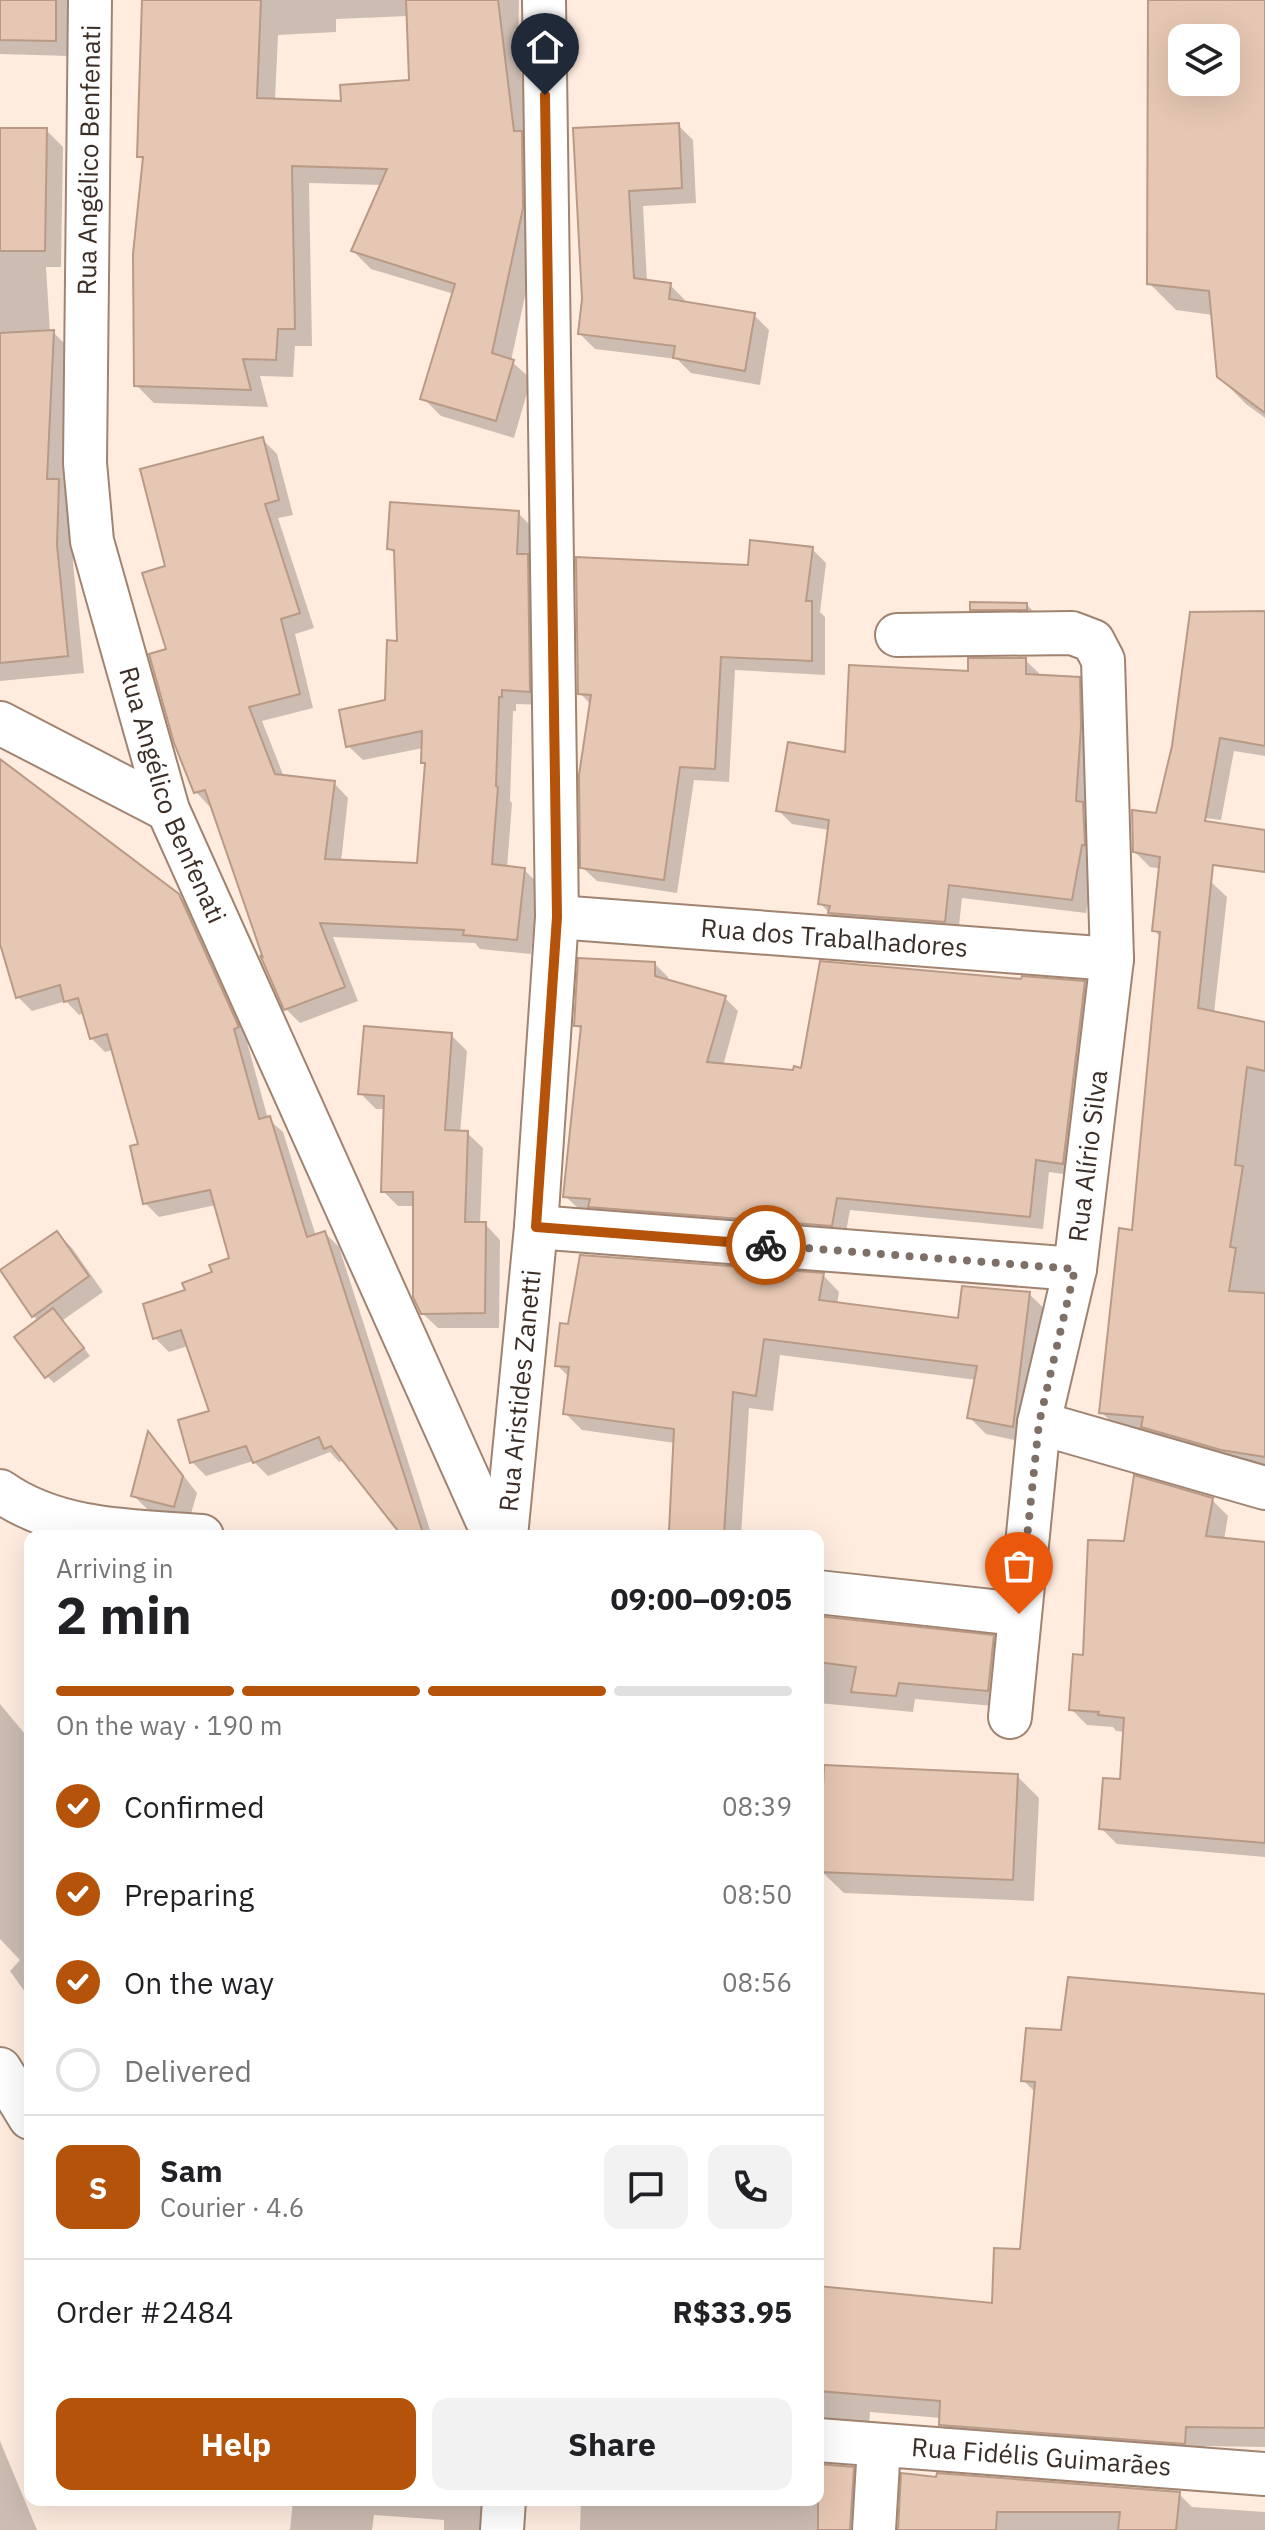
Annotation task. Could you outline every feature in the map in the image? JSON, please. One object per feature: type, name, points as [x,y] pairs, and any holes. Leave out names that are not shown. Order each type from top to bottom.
[{"type":"street","name":"Rua Angélico Benfenati","points":[[90,0],[85,463],[92,541],[168,810],[491,1530]]},
{"type":"street","name":"Rua Aristides Zanetti","points":[[507,1530],[536,1227],[557,917],[544,0]]},
{"type":"street","name":"Rua Alírio Silva","points":[[897,635],[1072,633],[1093,641],[1103,660],[1112,959],[1075,1269],[1039,1423],[1010,1717]]},
{"type":"street","points":[[0,723],[168,810]]},
{"type":"street","name":"Rua dos Trabalhadores","points":[[557,917],[1112,959]]},
{"type":"street","points":[[536,1227],[1075,1269]]},
{"type":"street","points":[[1039,1423],[1265,1488]]},
{"type":"street","points":[[0,1491],[16,1503],[90,1528],[118,1530]]},
{"type":"street","points":[[824,1593],[1019,1614]]},
{"type":"street","points":[[0,2069],[24,2108]]},
{"type":"street","name":"Rua Fidélis Guimarães","points":[[824,2441],[1265,2474]]},
{"type":"street","points":[[874,2530],[879,2446]]},
{"type":"street","points":[[502,2530],[504,2506]]},
{"type":"building","points":[[0,0],[56,0],[56,41],[0,40]]},
{"type":"building","points":[[142,0],[261,0],[257,98],[341,101],[340,85],[409,80],[406,0],[498,0],[514,131],[522,131],[523,208],[492,353],[514,360],[496,421],[420,399],[455,284],[351,251],[387,169],[292,166],[295,329],[278,329],[276,360],[243,359],[251,390],[134,386],[133,254],[143,157],[137,157]]},
{"type":"building","points":[[1148,0],[1265,0],[1265,413],[1217,377],[1209,291],[1147,284]]},
{"type":"building","points":[[679,123],[682,188],[629,191],[634,278],[671,283],[669,299],[755,313],[745,371],[673,358],[675,346],[578,334],[582,299],[573,128]]},
{"type":"building","points":[[0,128],[47,128],[45,251],[0,251]]},
{"type":"building","points":[[54,330],[47,479],[59,479],[57,545],[68,656],[0,663],[0,333]]},
{"type":"building","points":[[263,437],[279,500],[265,504],[300,613],[281,619],[300,694],[249,707],[275,774],[335,781],[325,859],[417,863],[425,763],[421,763],[422,731],[346,747],[339,710],[385,700],[387,640],[397,641],[394,550],[387,549],[390,502],[519,511],[517,554],[528,554],[530,692],[502,690],[502,697],[499,697],[498,787],[492,864],[525,868],[517,940],[463,935],[464,930],[320,923],[345,987],[284,1010],[260,955],[263,958],[205,790],[194,793],[174,743],[149,654],[166,649],[142,573],[165,566],[140,469]]},
{"type":"building","points":[[750,540],[813,547],[806,601],[812,601],[812,661],[721,657],[715,769],[680,767],[664,880],[580,868],[579,775],[591,695],[578,694],[576,557],[748,565]]},
{"type":"building","points":[[970,602],[1027,603],[1027,610],[970,610]]},
{"type":"building","points":[[1265,611],[1265,746],[1220,738],[1205,821],[1265,830],[1265,872],[1213,865],[1198,1008],[1265,1022],[1265,1071],[1247,1067],[1235,1165],[1243,1166],[1230,1247],[1236,1248],[1229,1291],[1265,1293],[1265,1457],[1221,1450],[1141,1427],[1143,1417],[1099,1413],[1119,1228],[1132,1230],[1160,932],[1152,931],[1160,857],[1133,852],[1132,810],[1156,813],[1172,746],[1190,612]]},
{"type":"building","points":[[968,658],[1026,658],[1026,674],[1080,677],[1081,727],[1076,801],[1083,802],[1085,845],[1082,845],[1072,900],[949,885],[945,922],[828,913],[830,906],[818,904],[829,820],[776,811],[788,742],[845,752],[849,665],[968,671]]},
{"type":"building","points":[[0,759],[179,894],[239,1027],[234,1029],[259,1119],[270,1116],[307,1237],[325,1231],[422,1530],[397,1530],[331,1446],[324,1449],[319,1437],[253,1463],[246,1446],[190,1463],[178,1420],[209,1411],[181,1330],[153,1339],[143,1304],[185,1290],[182,1283],[212,1272],[209,1265],[229,1258],[210,1190],[143,1204],[130,1146],[138,1144],[107,1034],[90,1039],[78,998],[64,1002],[60,985],[16,998],[0,944]]},
{"type":"building","points":[[578,958],[655,962],[655,976],[726,996],[707,1062],[793,1070],[794,1066],[801,1068],[820,961],[1021,979],[1022,976],[1085,981],[1063,1164],[1036,1160],[1030,1217],[837,1198],[832,1226],[588,1207],[590,1199],[563,1197],[581,1026],[574,1026]]},
{"type":"building","points":[[364,1026],[452,1033],[445,1130],[468,1131],[465,1222],[486,1222],[485,1313],[421,1314],[413,1297],[413,1192],[381,1192],[384,1096],[358,1094]]},
{"type":"building","points":[[57,1231],[89,1276],[32,1317],[0,1270]]},
{"type":"building","points":[[580,1255],[824,1273],[819,1300],[958,1318],[962,1286],[1030,1292],[1013,1427],[967,1418],[977,1366],[764,1339],[756,1396],[733,1392],[724,1530],[669,1530],[674,1429],[563,1414],[569,1367],[555,1366],[560,1323],[568,1324]]},
{"type":"building","points":[[53,1308],[84,1348],[45,1378],[14,1337]]},
{"type":"building","points":[[148,1431],[183,1476],[174,1507],[131,1496]]},
{"type":"building","points":[[1134,1475],[1213,1498],[1206,1536],[1265,1542],[1265,1843],[1099,1829],[1103,1778],[1120,1779],[1124,1718],[1069,1710],[1073,1654],[1083,1655],[1088,1540],[1124,1541]]},
{"type":"building","points":[[824,1617],[994,1635],[988,1691],[899,1683],[896,1696],[851,1692],[856,1667],[824,1663]]},
{"type":"building","points":[[824,1765],[1018,1774],[1013,1880],[824,1872]]},
{"type":"building","points":[[1068,1977],[1265,1994],[1265,2428],[1186,2427],[1185,2444],[939,2425],[940,2401],[824,2391],[824,2287],[992,2303],[994,2248],[1020,2249],[1035,2082],[1021,2081],[1026,2028],[1061,2030]]},
{"type":"building","points":[[824,2464],[854,2467],[850,2530],[818,2530],[818,2506],[824,2506]]},
{"type":"building","points":[[901,2473],[936,2477],[937,2473],[1180,2492],[1176,2530],[1118,2530],[1120,2512],[997,2512],[996,2530],[898,2530]]},
{"type":"way so far","points":[[766,1245],[1075,1269],[1039,1423],[1019,1614]]},
{"type":"route","points":[[545,95],[557,917],[536,1227],[766,1245]]}]
